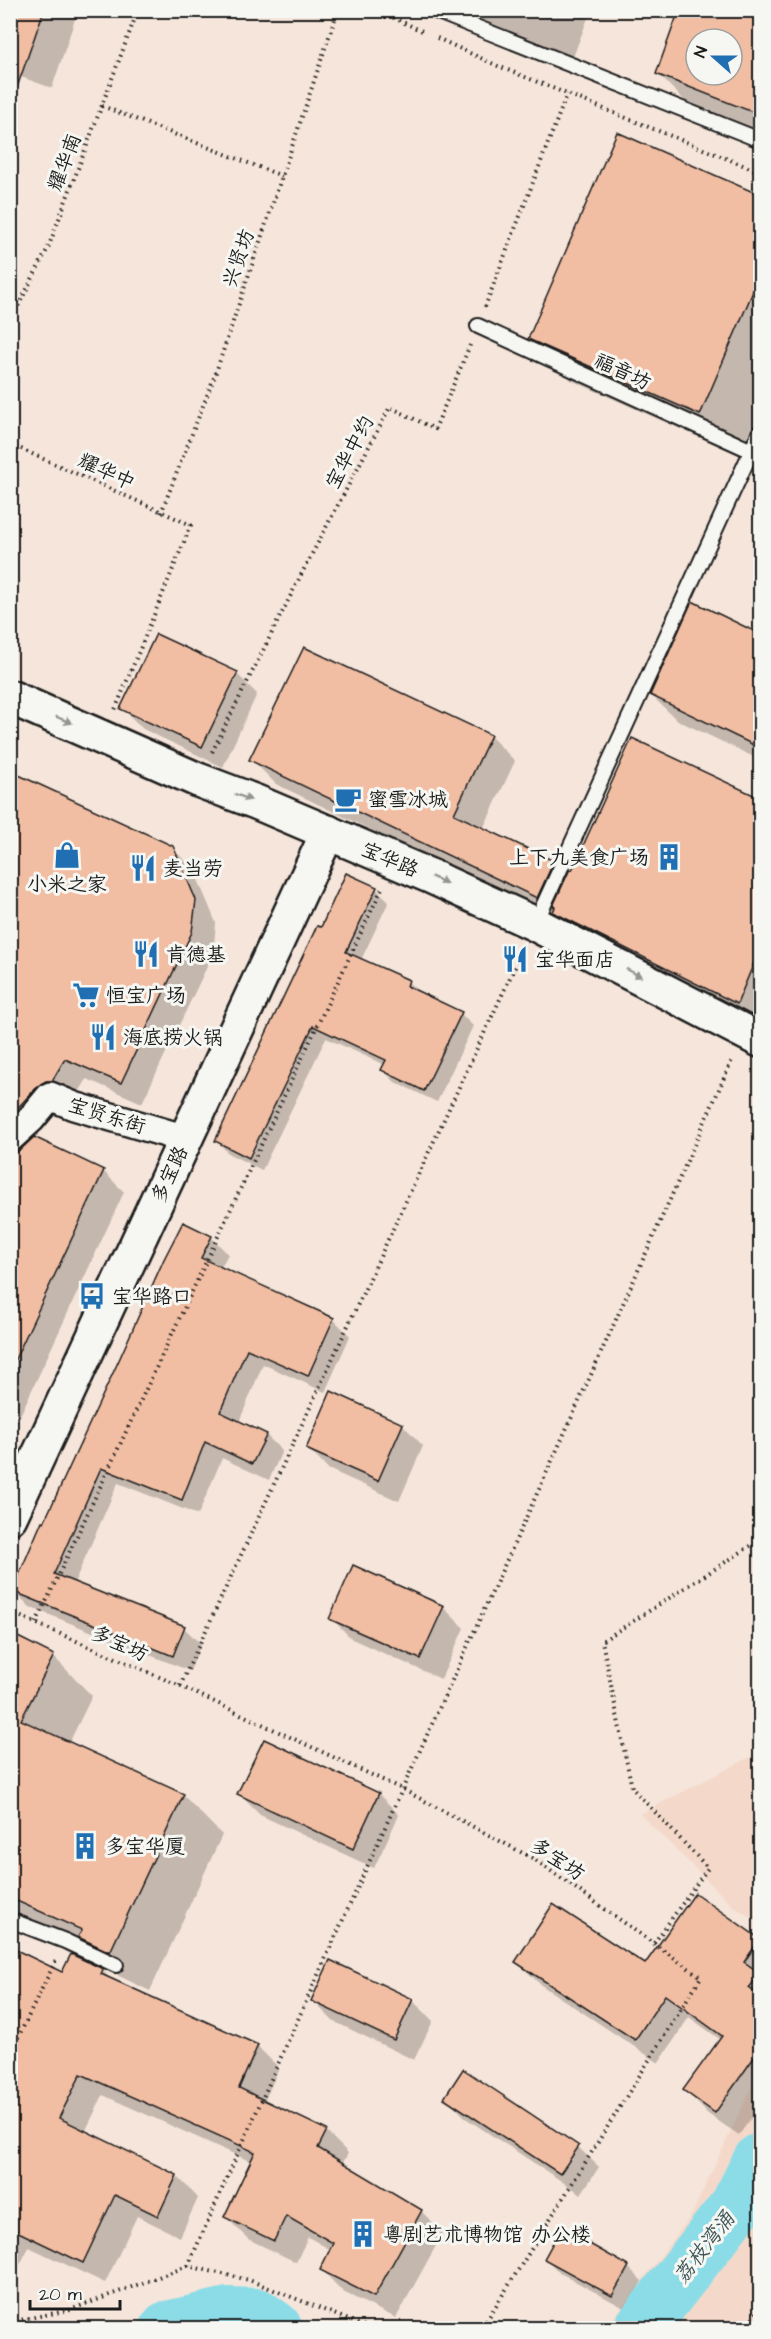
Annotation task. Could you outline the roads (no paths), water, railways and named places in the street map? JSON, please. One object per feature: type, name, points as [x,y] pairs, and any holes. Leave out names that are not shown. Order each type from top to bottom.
[{"type":"street","name":"宝华路","points":[[10,697],[198,780],[328,832],[535,924],[752,1035]]},
{"type":"street","name":"多宝路","points":[[10,1517],[328,832]]},
{"type":"street","name":"宝贤东街","points":[[10,1138],[31,1119],[50,1096],[74,1106],[186,1139]]},
{"type":"lane","points":[[433,10],[760,140]]},
{"type":"lane","name":"福音坊","points":[[478,326],[752,452]]},
{"type":"lane","points":[[535,924],[760,432]]},
{"type":"lane","points":[[10,1920],[65,1941],[116,1965]]},
{"type":"waterway","name":"荔枝湾涌","points":[[641,2328],[737,2205],[760,2160]]},
{"type":"waterway","name":"荔枝湾涌","points":[[167,2328],[228,2314],[257,2315],[275,2328]]},
{"type":"place","name":"蜜雪冰城","points":[[348,799]]},
{"type":"place","name":"小米之家","points":[[67,855]]},
{"type":"place","name":"上下九美食广场","points":[[669,857]]},
{"type":"place","name":"麦当劳","points":[[143,868]]},
{"type":"place","name":"肯德基","points":[[146,954]]},
{"type":"place","name":"宝华面店","points":[[515,959]]},
{"type":"place","name":"恒宝广场","points":[[86,995]]},
{"type":"place","name":"海底捞火锅","points":[[103,1037]]},
{"type":"place","name":"宝华路口","points":[[92,1296]]},
{"type":"place","name":"多宝华厦","points":[[85,1846]]},
{"type":"place","name":"粤剧艺术博物馆 办公楼","points":[[363,2234]]}]
